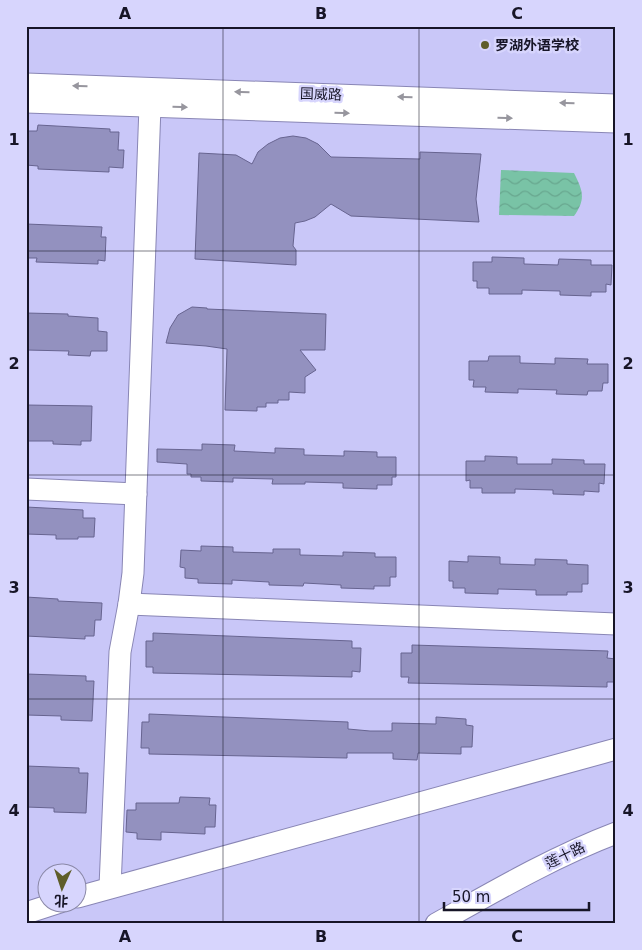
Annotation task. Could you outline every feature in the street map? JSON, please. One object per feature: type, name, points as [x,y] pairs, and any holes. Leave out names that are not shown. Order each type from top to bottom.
[{"type":"street","name":"国威路","points":[[26,84],[616,105]]},
{"type":"street","name":"国威路","points":[[26,102],[616,122]]},
{"type":"street","points":[[110,887],[120,652],[133,573],[150,106]]},
{"type":"street","points":[[26,489],[136,494]]},
{"type":"street","points":[[129,604],[616,624]]},
{"type":"street","points":[[88,894],[616,749]]},
{"type":"street","name":"莲十路","points":[[436,924],[534,870],[586,844],[616,833]]},
{"type":"street","points":[[26,913],[38,909]]},
{"type":"water","points":[[501,170],[574,173],[582,195],[578,210],[574,216],[499,215]]},
{"type":"building","points":[[38,125],[110,129],[110,132],[119,132],[118,150],[124,150],[123,168],[109,167],[109,172],[38,169],[38,166],[26,165],[26,131],[37,131]]},
{"type":"building","points":[[293,136],[306,138],[318,144],[331,157],[420,159],[420,152],[481,154],[476,199],[479,222],[351,216],[331,204],[315,217],[295,223],[293,246],[296,250],[296,265],[195,259],[199,153],[236,155],[252,164],[258,152],[268,144],[280,138]]},
{"type":"building","points":[[26,224],[102,227],[101,237],[106,237],[105,261],[98,260],[98,264],[36,262],[37,258],[26,258]]},
{"type":"building","points":[[492,257],[524,258],[524,264],[558,265],[559,259],[591,260],[591,265],[612,265],[611,285],[606,284],[606,292],[591,292],[591,296],[560,295],[560,291],[522,290],[522,294],[489,294],[489,288],[477,288],[477,281],[473,281],[473,262],[492,262]]},
{"type":"building","points":[[192,307],[326,314],[325,350],[300,350],[316,370],[305,377],[305,393],[289,392],[289,400],[278,400],[278,403],[266,403],[266,407],[257,407],[257,411],[225,410],[227,349],[166,343],[170,328],[178,315]]},
{"type":"building","points":[[26,313],[68,314],[68,316],[98,318],[98,331],[107,332],[107,351],[91,351],[90,356],[68,355],[69,351],[26,350]]},
{"type":"building","points":[[489,356],[520,356],[520,363],[555,364],[555,358],[588,359],[587,364],[608,364],[608,383],[603,383],[602,391],[588,391],[587,395],[556,394],[557,390],[518,389],[518,393],[485,392],[486,387],[473,387],[474,380],[469,380],[469,361],[488,361]]},
{"type":"building","points":[[26,405],[92,406],[91,441],[81,441],[81,445],[53,444],[53,441],[26,441]]},
{"type":"building","points":[[202,444],[235,445],[234,451],[275,453],[275,448],[304,449],[304,455],[344,456],[344,451],[377,452],[377,457],[396,457],[396,477],[392,477],[392,485],[377,485],[377,489],[343,488],[343,483],[305,482],[305,484],[272,484],[273,479],[233,478],[233,482],[201,481],[201,477],[191,477],[191,474],[187,474],[187,464],[157,462],[157,449],[202,450]]},
{"type":"building","points":[[485,456],[517,457],[517,464],[552,464],[552,459],[584,460],[584,464],[605,464],[604,484],[599,483],[599,492],[584,491],[584,495],[553,494],[553,490],[515,489],[515,493],[482,493],[482,488],[470,488],[470,480],[466,481],[466,461],[485,461]]},
{"type":"building","points":[[26,507],[83,510],[83,518],[95,518],[94,537],[56,539],[56,535],[26,534]]},
{"type":"building","points":[[201,546],[233,547],[233,552],[273,553],[273,549],[300,549],[300,555],[343,556],[343,552],[375,553],[375,557],[396,557],[396,577],[390,577],[390,586],[374,586],[374,589],[341,588],[341,585],[304,583],[303,586],[269,585],[269,582],[232,580],[232,584],[198,583],[198,579],[185,578],[185,568],[180,567],[181,550],[201,551]]},
{"type":"building","points":[[468,556],[500,557],[500,564],[535,565],[535,559],[567,560],[567,564],[588,565],[588,584],[582,584],[582,592],[567,592],[567,595],[536,595],[536,590],[498,589],[498,594],[465,593],[465,588],[453,588],[453,581],[449,581],[449,561],[468,562]]},
{"type":"building","points":[[26,597],[102,603],[101,620],[95,620],[94,636],[85,636],[85,639],[26,636]]},
{"type":"building","points":[[153,633],[352,641],[352,648],[361,648],[360,672],[352,671],[352,677],[153,673],[153,667],[146,667],[146,641],[153,641]]},
{"type":"building","points":[[412,645],[608,651],[607,658],[616,659],[615,682],[607,682],[607,687],[408,683],[409,677],[401,677],[401,653],[412,653]]},
{"type":"building","points":[[26,674],[86,676],[86,681],[94,681],[92,721],[61,720],[61,716],[26,715]]},
{"type":"building","points":[[149,714],[348,722],[348,729],[370,731],[392,731],[392,723],[436,724],[436,717],[466,719],[466,725],[473,726],[472,747],[461,747],[461,754],[418,753],[417,760],[393,759],[393,753],[347,753],[347,758],[149,754],[149,748],[141,748],[142,722],[149,722]]},
{"type":"building","points":[[26,766],[79,768],[79,773],[88,773],[86,813],[54,812],[54,808],[26,807]]},
{"type":"building","points":[[180,797],[210,798],[209,805],[216,805],[215,827],[205,827],[205,834],[161,832],[161,840],[137,839],[137,833],[126,832],[127,810],[136,810],[136,803],[179,803]]},
{"type":"place","name":"罗湖外语学校","points":[[485,45]]}]
